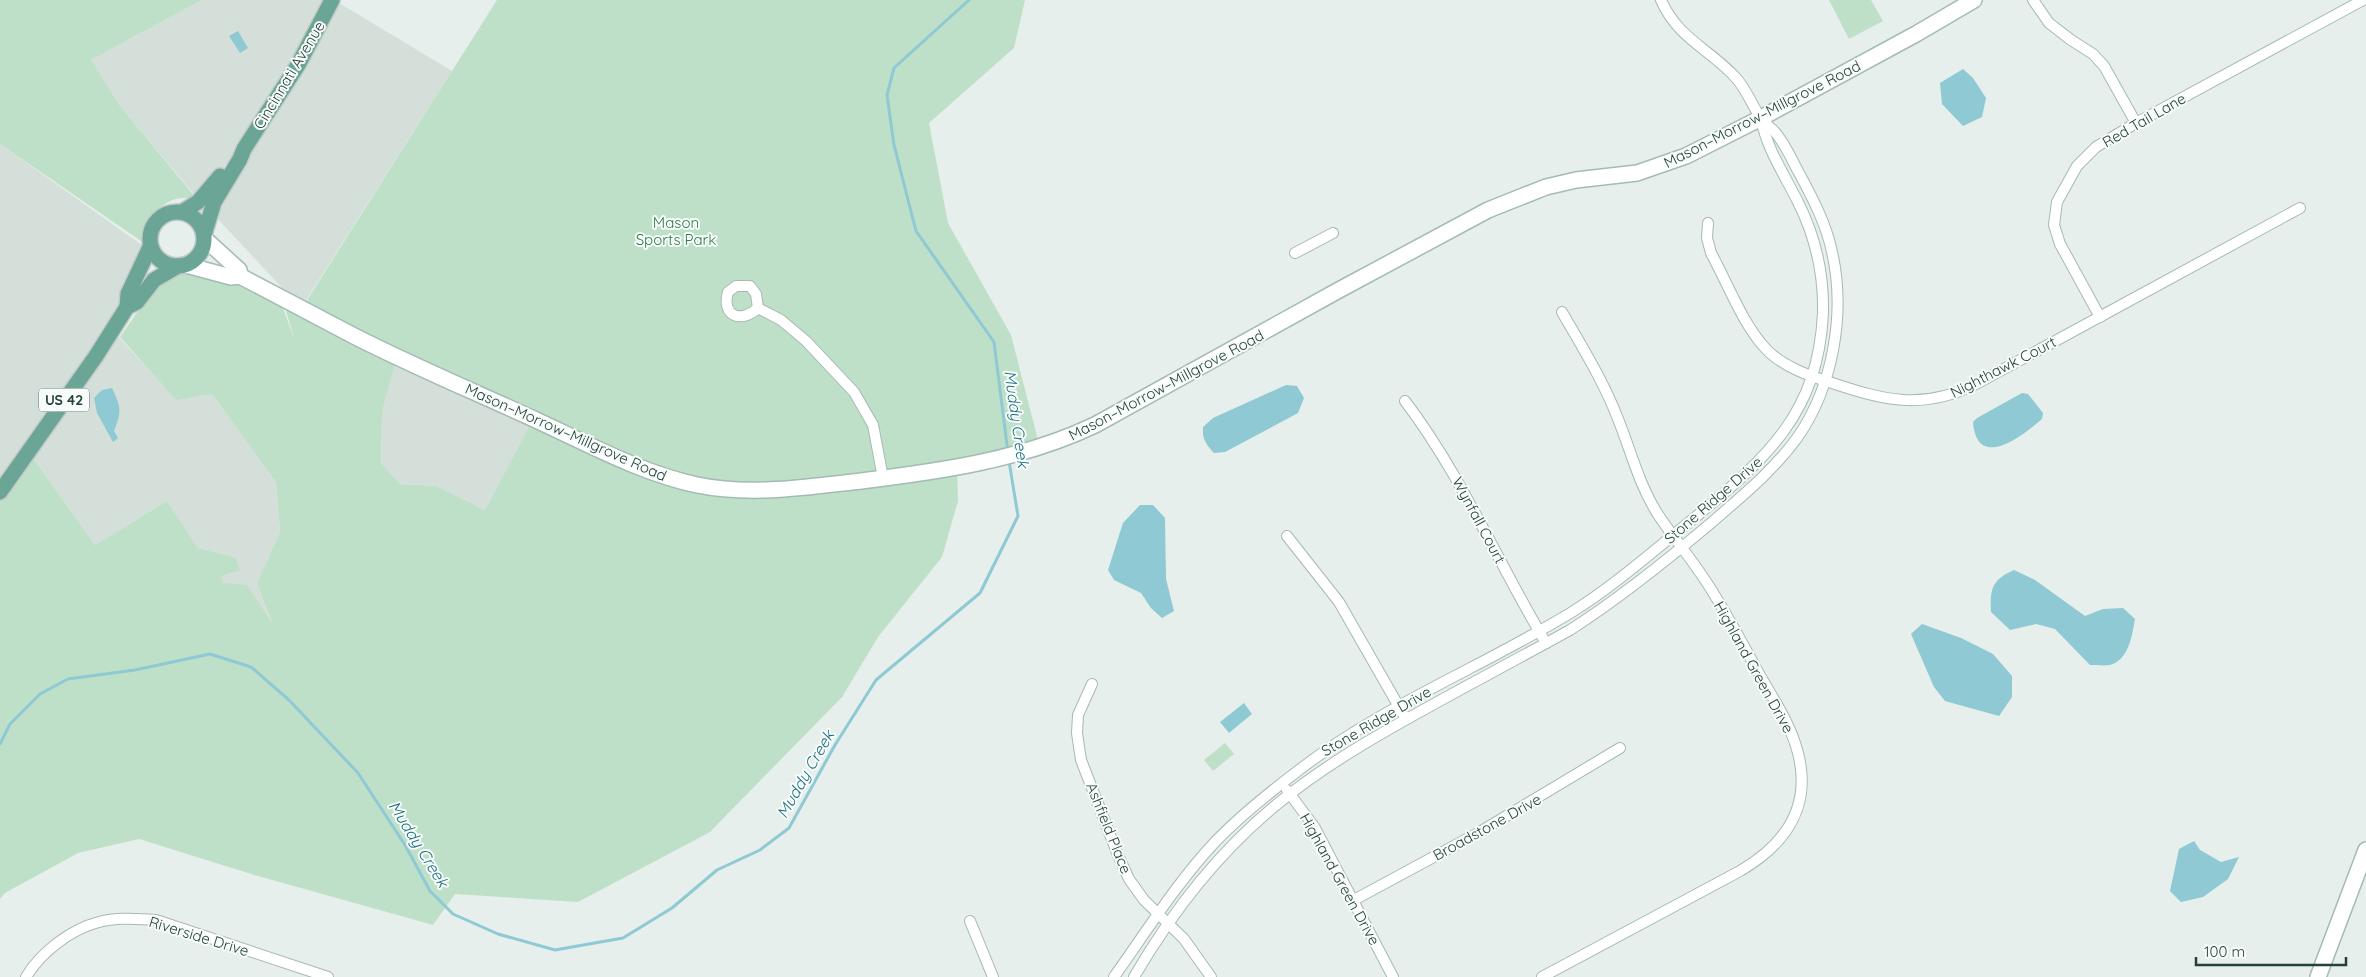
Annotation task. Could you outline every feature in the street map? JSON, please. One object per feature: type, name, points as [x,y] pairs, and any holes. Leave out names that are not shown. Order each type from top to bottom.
[{"type":"main road","name":"Cincinnati Avenue","points":[[204,237],[214,202],[240,160],[244,149],[298,65],[332,0]]},
{"type":"main road","name":"Cincinnati Avenue","points":[[182,212],[198,202],[235,156],[244,149]]},
{"type":"main road","points":[[182,212],[198,221],[204,237]]},
{"type":"main road","name":"US 42","points":[[127,307],[128,294],[150,248],[151,231],[158,220],[169,213],[182,212]]},
{"type":"main road","name":"US 42","points":[[0,504],[2,489],[127,307],[137,302],[154,280],[197,258],[204,246],[204,237]]},
{"type":"main road","points":[[150,248],[161,261],[182,265]]},
{"type":"street","points":[[1661,0],[1676,25],[1692,42],[1735,76],[1761,118]]},
{"type":"street","name":"Mason–Morrow–Millgrove Road","points":[[182,265],[231,277],[240,276],[397,356],[593,446],[669,478],[699,485],[751,490],[882,478],[989,461],[1040,448],[1096,425],[1331,294],[1488,210],[1546,187],[1652,169],[1686,156],[1761,118],[1916,34],[1974,0]]},
{"type":"street","points":[[2033,0],[2050,22],[2071,40],[2093,54],[2104,66],[2136,123]]},
{"type":"street","name":"Red Tail Lane","points":[[2100,317],[2060,244],[2054,225],[2057,202],[2077,166],[2096,147],[2136,123],[2363,0]]},
{"type":"street","name":"Stone Ridge Drive","points":[[1114,977],[1158,915],[1214,843],[1247,811],[1339,741],[1590,600],[1749,472],[1764,457],[1791,423],[1802,403],[1821,336],[1823,310],[1818,258],[1808,224],[1766,141],[1761,118]]},
{"type":"street","name":"Stone Ridge Drive","points":[[1134,977],[1168,923],[1230,849],[1264,815],[1290,793],[1342,757],[1406,719],[1596,614],[1682,548],[1759,482],[1798,437],[1825,381],[1835,334],[1837,311],[1836,275],[1826,231],[1808,189],[1778,135],[1761,118]]},
{"type":"street","name":"Nighthawk Court","points":[[1708,223],[1707,238],[1711,253],[1758,340],[1780,361],[1811,376],[1873,397],[1926,400],[1944,397],[1976,384],[2300,208]]},
{"type":"street","points":[[1295,253],[1333,233]]},
{"type":"street","name":"Mason–Morrow–Millgrove Road","points":[[204,237],[238,270],[240,276]]},
{"type":"street","points":[[758,308],[781,320],[806,341],[854,392],[873,425],[882,478]]},
{"type":"street","name":"Highland Green Drive","points":[[1542,977],[1740,871],[1768,853],[1788,830],[1800,797],[1802,783],[1796,746],[1785,720],[1724,611],[1657,512],[1637,474],[1618,418],[1607,394],[1562,312]]},
{"type":"street","name":"Wynfall Court","points":[[1405,401],[1428,431],[1456,477],[1546,643]]},
{"type":"street","points":[[1287,536],[1339,602],[1406,719]]},
{"type":"street","name":"Ashfield Place","points":[[1092,684],[1078,715],[1077,734],[1081,760],[1129,879],[1158,915],[1184,939],[1211,977]]},
{"type":"street","name":"Broadstone Drive","points":[[1352,901],[1478,833],[1620,748]]},
{"type":"street","name":"Highland Green Drive","points":[[1281,784],[1290,793],[1315,828],[1393,977]]},
{"type":"street","points":[[2318,977],[2366,850]]},
{"type":"street","name":"Riverside Drive","points":[[26,977],[50,950],[71,934],[98,922],[128,918],[156,920],[328,977]]},
{"type":"street","points":[[970,922],[993,977]]},
{"type":"shaded area","points":[[202,0],[334,0],[452,71],[301,308],[215,216],[234,174],[251,152],[274,104],[198,199],[120,106],[91,60]]},
{"type":"shaded area","points":[[0,144],[146,248],[117,308],[106,324],[97,353],[112,330],[176,399],[212,394],[276,482],[280,532],[257,583],[273,627],[223,583],[220,576],[235,557],[198,548],[167,501],[95,545],[28,451],[0,493]]},
{"type":"shaded area","points":[[397,356],[533,419],[485,510],[436,486],[400,484],[381,463],[382,412]]},
{"type":"green space","points":[[0,0],[202,0],[91,60],[120,106],[196,198],[178,198],[163,205],[154,216],[141,241],[0,144]]},
{"type":"green space","name":"Mason Sports Park","points":[[497,0],[1025,0],[1014,48],[929,123],[948,223],[1011,335],[1040,448],[957,467],[958,501],[942,557],[878,637],[842,697],[710,832],[578,902],[455,894],[433,925],[258,876],[139,839],[78,853],[5,893],[0,899],[0,494],[28,451],[95,545],[167,501],[198,548],[235,557],[240,570],[221,576],[223,583],[247,585],[272,623],[257,583],[280,532],[276,482],[212,394],[176,400],[120,337],[152,291],[166,278],[182,272],[195,271],[240,281],[283,308],[295,341],[285,308],[302,308]],"holes":[[[397,357],[533,419],[485,510],[436,486],[400,484],[381,463],[382,412]]]},
{"type":"green space","points":[[1829,0],[1871,0],[1883,21],[1849,39]]},
{"type":"green space","points":[[1225,743],[1234,754],[1213,771],[1204,760]]},
{"type":"water","points":[[238,31],[248,48],[240,53],[229,36]]},
{"type":"water","points":[[1963,69],[1973,78],[1986,98],[1982,117],[1963,126],[1942,104],[1940,83]]},
{"type":"water","points":[[1286,385],[1297,386],[1304,398],[1298,413],[1225,452],[1214,453],[1205,441],[1203,427],[1213,418]]},
{"type":"water","points":[[112,388],[119,409],[114,431],[118,438],[113,442],[97,413],[94,398],[102,390]]},
{"type":"water","points":[[2022,393],[2028,394],[2043,413],[2042,419],[2023,434],[2001,446],[1991,447],[1983,445],[1976,437],[1973,422]]},
{"type":"water","points":[[1140,505],[1153,505],[1165,518],[1166,579],[1174,611],[1162,618],[1151,608],[1141,593],[1114,580],[1108,570],[1123,523]]},
{"type":"water","points":[[2014,570],[2035,580],[2085,616],[2103,609],[2123,608],[2135,619],[2128,646],[2122,658],[2110,665],[2090,665],[2055,629],[2036,624],[2010,630],[1991,612],[1991,597],[1997,581]]},
{"type":"water","points":[[1922,624],[1961,638],[1993,654],[2012,676],[2012,697],[1999,716],[1945,701],[1934,687],[1911,634]]},
{"type":"water","points":[[1244,703],[1252,714],[1229,733],[1220,722]]},
{"type":"water","points":[[2194,841],[2200,850],[2221,862],[2239,857],[2228,879],[2203,897],[2181,902],[2170,891],[2179,849]]},
{"type":"waterway","name":"Muddy Creek","points":[[969,0],[894,68],[887,95],[894,145],[916,231],[994,342],[1008,453]]},
{"type":"waterway","name":"Muddy Creek","points":[[0,744],[10,724],[40,694],[68,679],[135,670],[210,654],[251,667],[289,700],[358,773],[405,845],[430,891],[453,914],[498,934],[555,950],[623,938],[672,908],[717,870],[760,850],[789,828],[835,745],[876,680],[980,593],[1018,516],[1009,461]]}]
